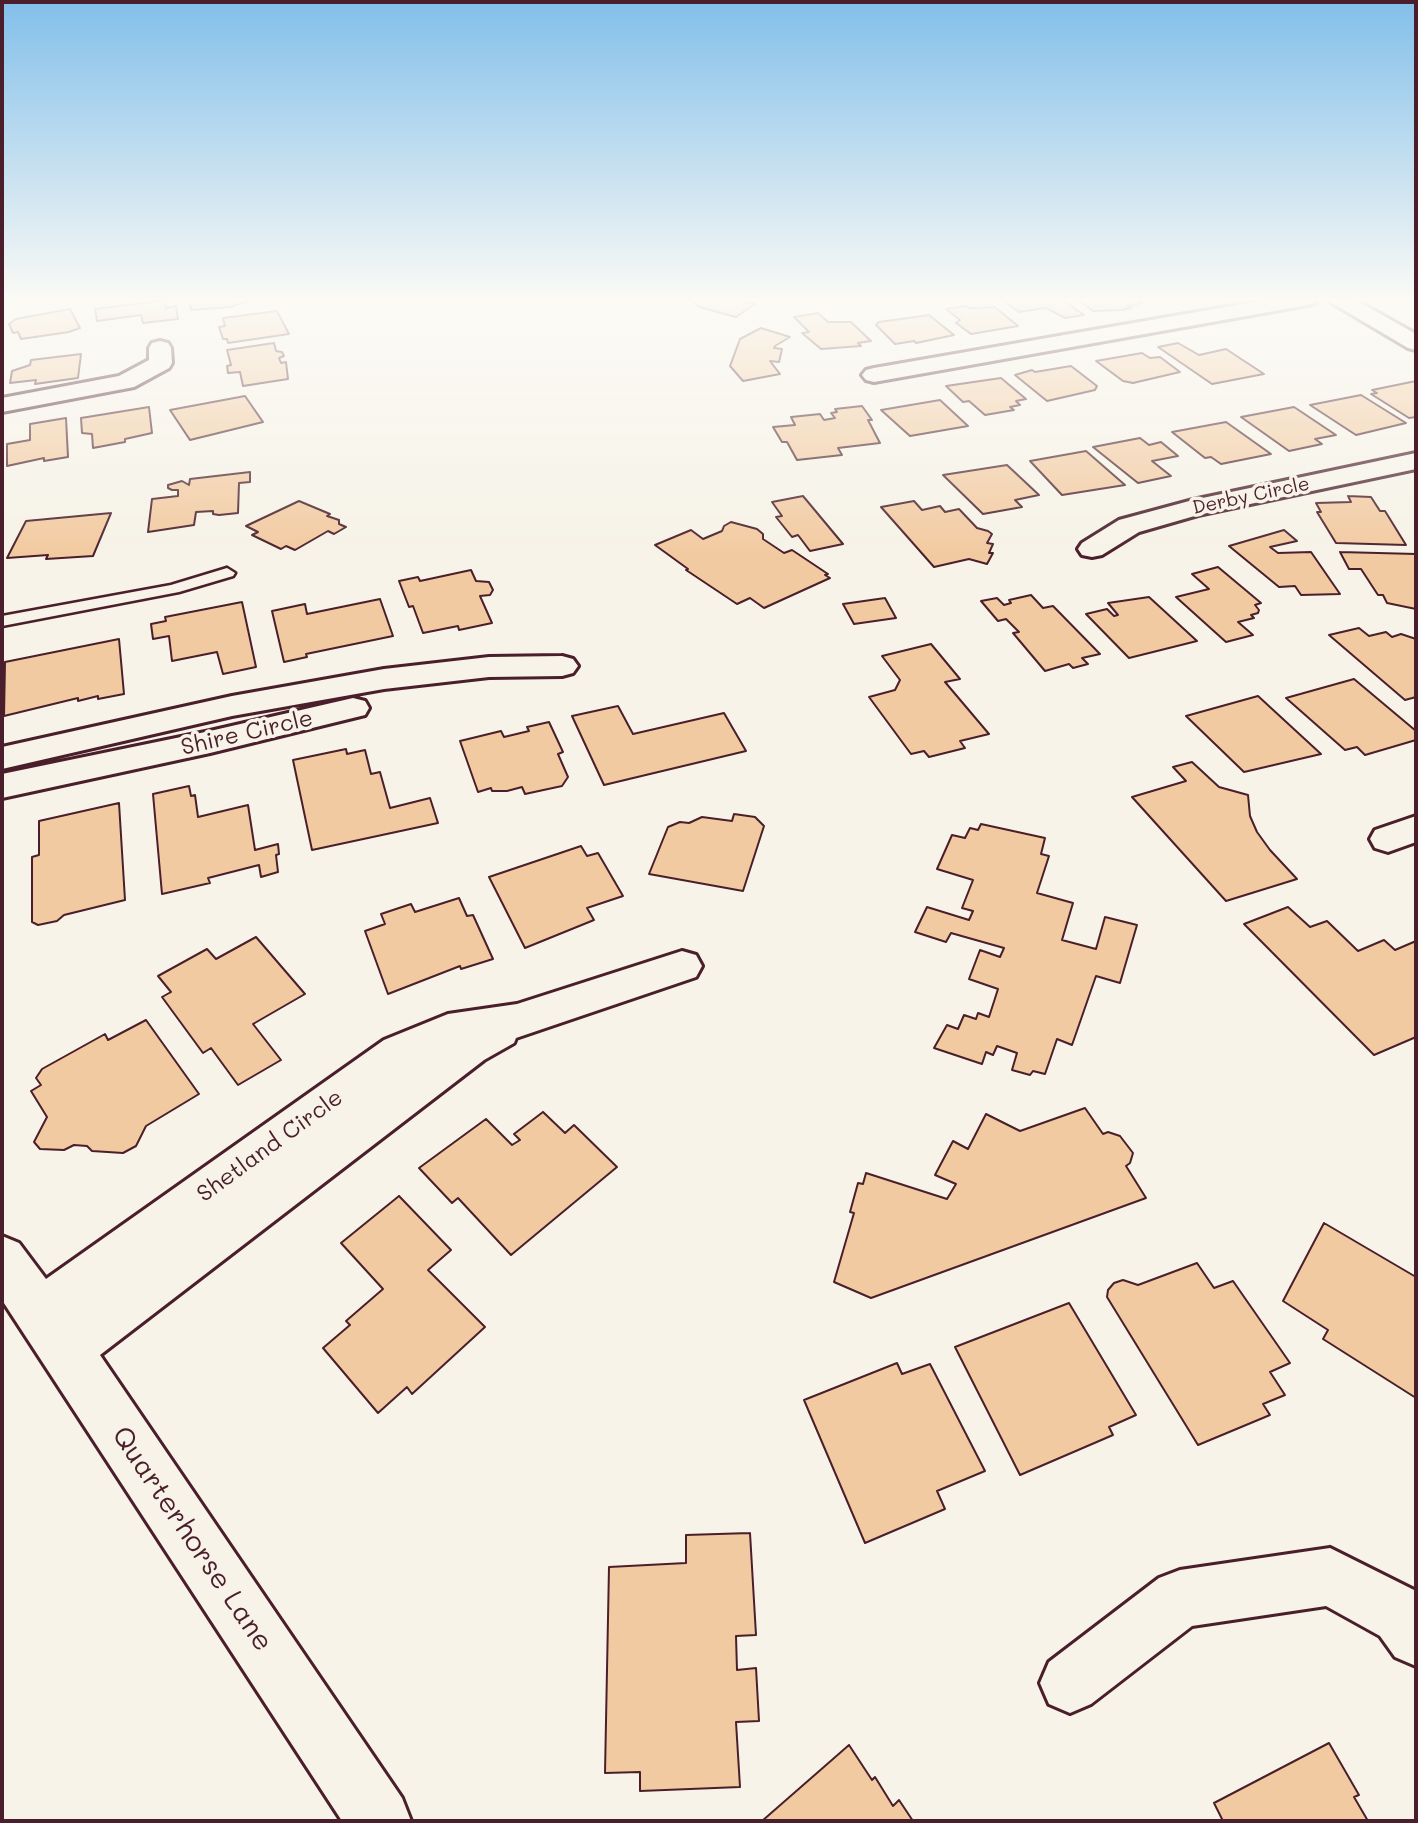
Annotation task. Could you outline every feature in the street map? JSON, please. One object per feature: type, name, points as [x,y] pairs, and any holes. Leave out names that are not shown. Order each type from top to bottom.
[{"type":"street","points":[[2,405],[115,384]]},
{"type":"street","name":"Derby Circle","points":[[1093,549],[1129,526],[1193,508],[1413,466]]},
{"type":"street","name":"Shire Circle","points":[[2,758],[246,704],[384,679],[489,667],[562,666]]},
{"type":"street","name":"Shire Circle","points":[[2,786],[297,722],[391,698],[489,667]]},
{"type":"street","name":"Shetland Circle","points":[[53,1331],[469,1048],[517,1021],[682,965]]},
{"type":"street","name":"Quarterhorse Lane","points":[[2,1259],[53,1331],[379,1821]]},
{"type":"street","points":[[1070,1683],[1180,1600],[1330,1577],[1401,1615],[1416,1636]]},
{"type":"lane","points":[[2,621],[173,589],[227,573]]},
{"type":"building","points":[[1008,384],[1026,399],[1016,401],[1020,405],[1010,407],[1014,410],[985,415],[969,401],[963,402],[946,386]]},
{"type":"building","points":[[1026,384],[1097,386],[1095,390],[1047,401]]},
{"type":"building","points":[[1416,384],[1416,417],[1409,418],[1371,394],[1377,393],[1372,390]]},
{"type":"building","points":[[1361,395],[1406,423],[1356,435],[1310,405]]},
{"type":"building","points":[[245,396],[263,422],[190,440],[170,410]]},
{"type":"building","points":[[940,400],[968,426],[910,436],[881,410]]},
{"type":"building","points":[[862,406],[872,420],[868,420],[880,443],[838,448],[842,455],[797,460],[787,442],[782,442],[773,427],[795,425],[791,417],[820,414],[824,420],[835,418],[831,413],[837,412],[835,409]]},
{"type":"building","points":[[149,407],[152,433],[93,448],[92,434],[82,433],[81,418]]},
{"type":"building","points":[[1294,407],[1336,435],[1315,439],[1322,444],[1289,451],[1241,417]]},
{"type":"building","points":[[66,418],[68,457],[44,461],[44,458],[7,466],[7,444],[30,440],[30,424]]},
{"type":"building","points":[[1226,422],[1271,454],[1221,464],[1211,457],[1205,458],[1172,432]]},
{"type":"building","points":[[1140,438],[1149,445],[1161,442],[1178,456],[1152,461],[1171,476],[1138,483],[1093,447]]},
{"type":"building","points":[[1086,451],[1125,485],[1062,495],[1030,461]]},
{"type":"building","points":[[1007,465],[1039,495],[1015,500],[1022,507],[983,514],[943,475]]},
{"type":"building","points":[[250,472],[250,482],[239,483],[238,513],[219,515],[213,514],[213,511],[196,512],[194,525],[148,532],[152,499],[178,496],[178,490],[168,488],[168,485],[182,481],[189,485],[190,479]]},
{"type":"building","points":[[803,496],[843,544],[810,551],[798,535],[792,537],[776,517],[782,516],[772,502]]},
{"type":"building","points":[[1348,496],[1371,497],[1380,511],[1385,511],[1406,545],[1336,543],[1317,512],[1321,512],[1316,503],[1351,502]]},
{"type":"building","points":[[299,501],[330,514],[327,516],[339,520],[339,524],[346,527],[334,534],[328,531],[295,550],[286,546],[281,549],[252,535],[258,532],[246,526]]},
{"type":"building","points":[[914,501],[922,510],[940,506],[945,512],[959,509],[977,528],[992,534],[987,543],[993,544],[989,553],[993,553],[987,564],[969,559],[934,567],[881,507]]},
{"type":"building","points":[[111,513],[93,556],[7,558],[26,521]]},
{"type":"building","points":[[731,522],[757,529],[763,534],[763,539],[784,553],[792,550],[830,578],[764,608],[750,598],[737,604],[686,570],[688,569],[655,545],[691,530],[703,539],[722,531],[724,526]]},
{"type":"building","points":[[1284,530],[1297,541],[1270,547],[1278,553],[1311,552],[1340,594],[1301,595],[1295,586],[1279,587],[1229,546]]},
{"type":"building","points":[[1340,552],[1416,554],[1416,609],[1387,603],[1383,595],[1378,595],[1361,569],[1349,569]]},
{"type":"building","points":[[1218,567],[1261,603],[1255,605],[1259,610],[1251,615],[1254,618],[1238,622],[1253,635],[1226,642],[1176,597],[1209,589],[1192,574]]},
{"type":"building","points":[[471,570],[476,581],[489,582],[493,590],[490,595],[480,596],[492,623],[459,630],[458,626],[423,633],[413,606],[409,607],[399,581],[418,577],[420,581]]},
{"type":"building","points":[[1031,595],[1043,608],[1053,606],[1100,654],[1082,658],[1088,664],[1073,668],[1069,664],[1045,671],[1013,633],[1019,632],[1006,619],[998,621],[981,601],[997,598],[1004,605],[1011,603],[1009,600]]},
{"type":"building","points":[[1149,597],[1197,641],[1129,658],[1086,614],[1107,609],[1114,616],[1118,615],[1108,603]]},
{"type":"building","points":[[885,598],[896,618],[854,624],[843,604]]},
{"type":"building","points":[[380,599],[393,636],[306,654],[307,657],[284,662],[272,611],[305,604],[307,614]]},
{"type":"building","points":[[242,602],[256,667],[223,674],[217,652],[172,661],[169,636],[153,639],[151,624],[166,621],[165,617]]},
{"type":"building","points":[[1359,628],[1369,636],[1386,632],[1392,637],[1401,634],[1416,639],[1416,697],[1405,700],[1329,635]]},
{"type":"building","points":[[119,639],[124,694],[78,701],[78,698],[4,716],[5,662]]},
{"type":"building","points":[[931,644],[960,679],[945,682],[989,734],[960,741],[965,748],[929,757],[924,751],[911,754],[869,697],[895,690],[900,680],[882,656]]},
{"type":"building","points":[[1354,679],[1416,731],[1416,740],[1365,755],[1357,747],[1345,750],[1286,698]]},
{"type":"building","points":[[1258,696],[1321,754],[1244,772],[1186,716]]},
{"type":"building","points":[[618,706],[633,734],[724,713],[746,751],[604,785],[572,716]]},
{"type":"building","points":[[549,722],[563,752],[558,754],[568,777],[562,786],[525,794],[522,787],[507,791],[492,791],[491,788],[478,792],[460,741],[501,731],[504,737],[529,731],[527,727]]},
{"type":"building","points":[[346,749],[347,754],[365,750],[371,774],[380,772],[390,808],[430,798],[438,823],[312,850],[293,760]]},
{"type":"building","points":[[1192,762],[1219,787],[1248,795],[1250,816],[1257,832],[1297,879],[1226,901],[1132,797],[1186,781],[1173,767]]},
{"type":"building","points":[[189,786],[191,796],[195,795],[198,817],[248,805],[255,850],[278,844],[278,872],[261,877],[259,865],[208,878],[210,883],[162,894],[153,794]]},
{"type":"building","points":[[119,803],[125,900],[64,915],[57,921],[38,925],[32,922],[32,857],[39,855],[39,821]]},
{"type":"building","points":[[734,814],[755,817],[764,826],[743,891],[649,874],[668,827],[702,817],[732,821]]},
{"type":"building","points":[[981,824],[1045,838],[1041,854],[1049,856],[1037,893],[1073,903],[1062,940],[1096,949],[1105,917],[1137,925],[1120,983],[1096,976],[1072,1045],[1057,1039],[1045,1074],[1033,1071],[1030,1075],[1012,1070],[1017,1053],[997,1046],[993,1055],[986,1052],[982,1064],[934,1048],[947,1025],[958,1029],[964,1015],[976,1019],[978,1013],[989,1017],[998,989],[969,979],[980,950],[1000,957],[1004,948],[951,933],[946,942],[915,932],[927,907],[969,920],[973,911],[962,908],[973,880],[937,869],[952,835],[965,838],[970,828],[978,830]]},
{"type":"building","points":[[581,846],[587,856],[598,853],[623,896],[587,908],[594,920],[525,948],[489,877]]},
{"type":"building","points":[[459,898],[467,916],[473,915],[493,959],[461,969],[460,966],[388,994],[365,931],[385,924],[381,914],[411,904],[415,912]]},
{"type":"building","points":[[1288,907],[1310,927],[1327,921],[1358,951],[1384,940],[1395,950],[1416,941],[1416,1037],[1374,1055],[1244,924]]},
{"type":"building","points":[[256,937],[305,994],[253,1024],[281,1060],[238,1085],[211,1048],[203,1053],[162,997],[171,992],[158,976],[207,949],[216,959]]},
{"type":"building","points":[[146,1020],[199,1094],[146,1126],[136,1146],[123,1153],[92,1151],[87,1146],[74,1145],[64,1150],[40,1149],[34,1142],[47,1117],[31,1091],[41,1085],[36,1078],[42,1069],[105,1034],[108,1040]]},
{"type":"building","points":[[1085,1108],[1103,1134],[1108,1132],[1120,1136],[1133,1153],[1126,1166],[1146,1198],[871,1298],[834,1282],[854,1213],[850,1212],[858,1183],[863,1184],[866,1173],[947,1199],[956,1184],[935,1175],[953,1141],[968,1149],[986,1114],[1020,1131]]},
{"type":"building","points":[[543,1112],[565,1133],[574,1125],[617,1167],[511,1255],[458,1198],[452,1203],[419,1168],[486,1119],[512,1145],[520,1140],[514,1134]]},
{"type":"building","points":[[399,1196],[451,1250],[428,1270],[485,1327],[412,1394],[407,1387],[378,1413],[323,1348],[350,1325],[346,1321],[383,1289],[341,1243]]},
{"type":"building","points":[[1324,1223],[1416,1277],[1416,1398],[1323,1339],[1328,1330],[1283,1301]]},
{"type":"building","points":[[1197,1263],[1214,1288],[1233,1281],[1290,1363],[1270,1372],[1285,1395],[1263,1404],[1270,1415],[1198,1445],[1107,1297],[1108,1290],[1114,1283],[1123,1280],[1138,1285]]},
{"type":"building","points":[[1069,1303],[1136,1415],[1109,1427],[1113,1435],[1020,1475],[955,1347]]},
{"type":"building","points":[[897,1363],[902,1374],[930,1364],[985,1471],[937,1491],[945,1509],[865,1543],[804,1400]]},
{"type":"building","points":[[750,1533],[756,1635],[736,1636],[737,1670],[756,1668],[759,1721],[736,1722],[740,1787],[640,1791],[640,1772],[605,1773],[609,1567],[686,1563],[686,1535]]},
{"type":"building","points":[[1329,1743],[1359,1795],[1354,1797],[1368,1821],[1223,1821],[1214,1803]]},
{"type":"building","points":[[849,1745],[872,1780],[875,1777],[893,1806],[899,1800],[913,1821],[762,1821]]}]
